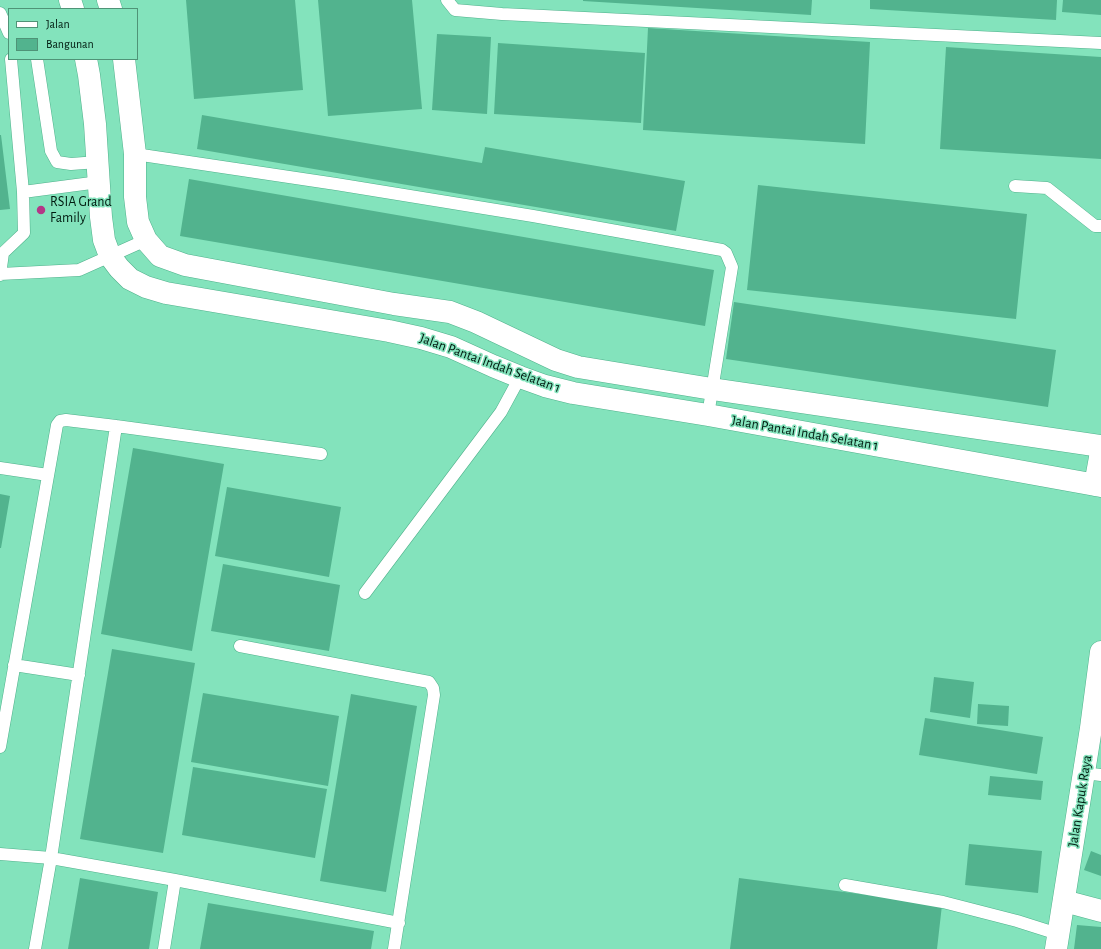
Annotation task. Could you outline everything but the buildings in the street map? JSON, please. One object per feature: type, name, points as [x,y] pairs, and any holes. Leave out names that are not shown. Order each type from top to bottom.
[{"type":"street","name":"Jalan Pantai Indah Selatan 1","points":[[86,60],[95,124],[101,217],[104,240],[110,256],[119,268],[130,279],[146,287],[166,293],[389,331],[421,338],[451,347],[493,366],[545,386],[573,392],[1098,486]]},
{"type":"street","name":"Jalan Pantai Indah Selatan 1","points":[[124,60],[135,154],[135,197],[138,222],[146,240],[160,256],[185,265],[394,304],[450,312],[476,322],[556,360],[578,367],[712,389],[1101,446]]},
{"type":"street","points":[[1098,486],[1101,452]]},
{"type":"street","name":"Jalan Kapuk Raya","points":[[1057,941],[1064,901],[1092,774],[1101,652]]},
{"type":"street","points":[[1064,901],[1101,911]]},
{"type":"lane","points":[[447,0],[455,10],[502,14],[1101,42]]},
{"type":"lane","points":[[0,13],[8,31]]},
{"type":"lane","points":[[11,60],[23,192],[24,233],[4,253],[0,274],[79,270],[146,240]]},
{"type":"lane","points":[[37,60],[51,151],[57,162],[71,164],[98,172]]},
{"type":"lane","points":[[135,154],[526,215],[722,250],[726,253],[732,267],[708,415]]},
{"type":"lane","points":[[23,192],[98,172]]},
{"type":"lane","points":[[1015,186],[1047,188],[1095,226],[1101,226]]},
{"type":"lane","points":[[365,593],[501,412],[520,377]]},
{"type":"lane","points":[[0,747],[57,425],[60,421],[66,420],[116,426],[321,454]]},
{"type":"lane","points":[[35,949],[52,858],[116,426]]},
{"type":"lane","points":[[0,468],[48,475]]},
{"type":"lane","points":[[240,646],[429,682],[433,688],[434,695],[394,949]]},
{"type":"lane","points":[[14,665],[79,675]]},
{"type":"lane","points":[[0,854],[52,858],[399,923]]},
{"type":"lane","points":[[164,949],[175,880]]},
{"type":"lane","points":[[845,885],[943,902],[1018,921],[1057,941]]},
{"type":"place","name":"RSIA Grand Family","points":[[41,210]]}]
